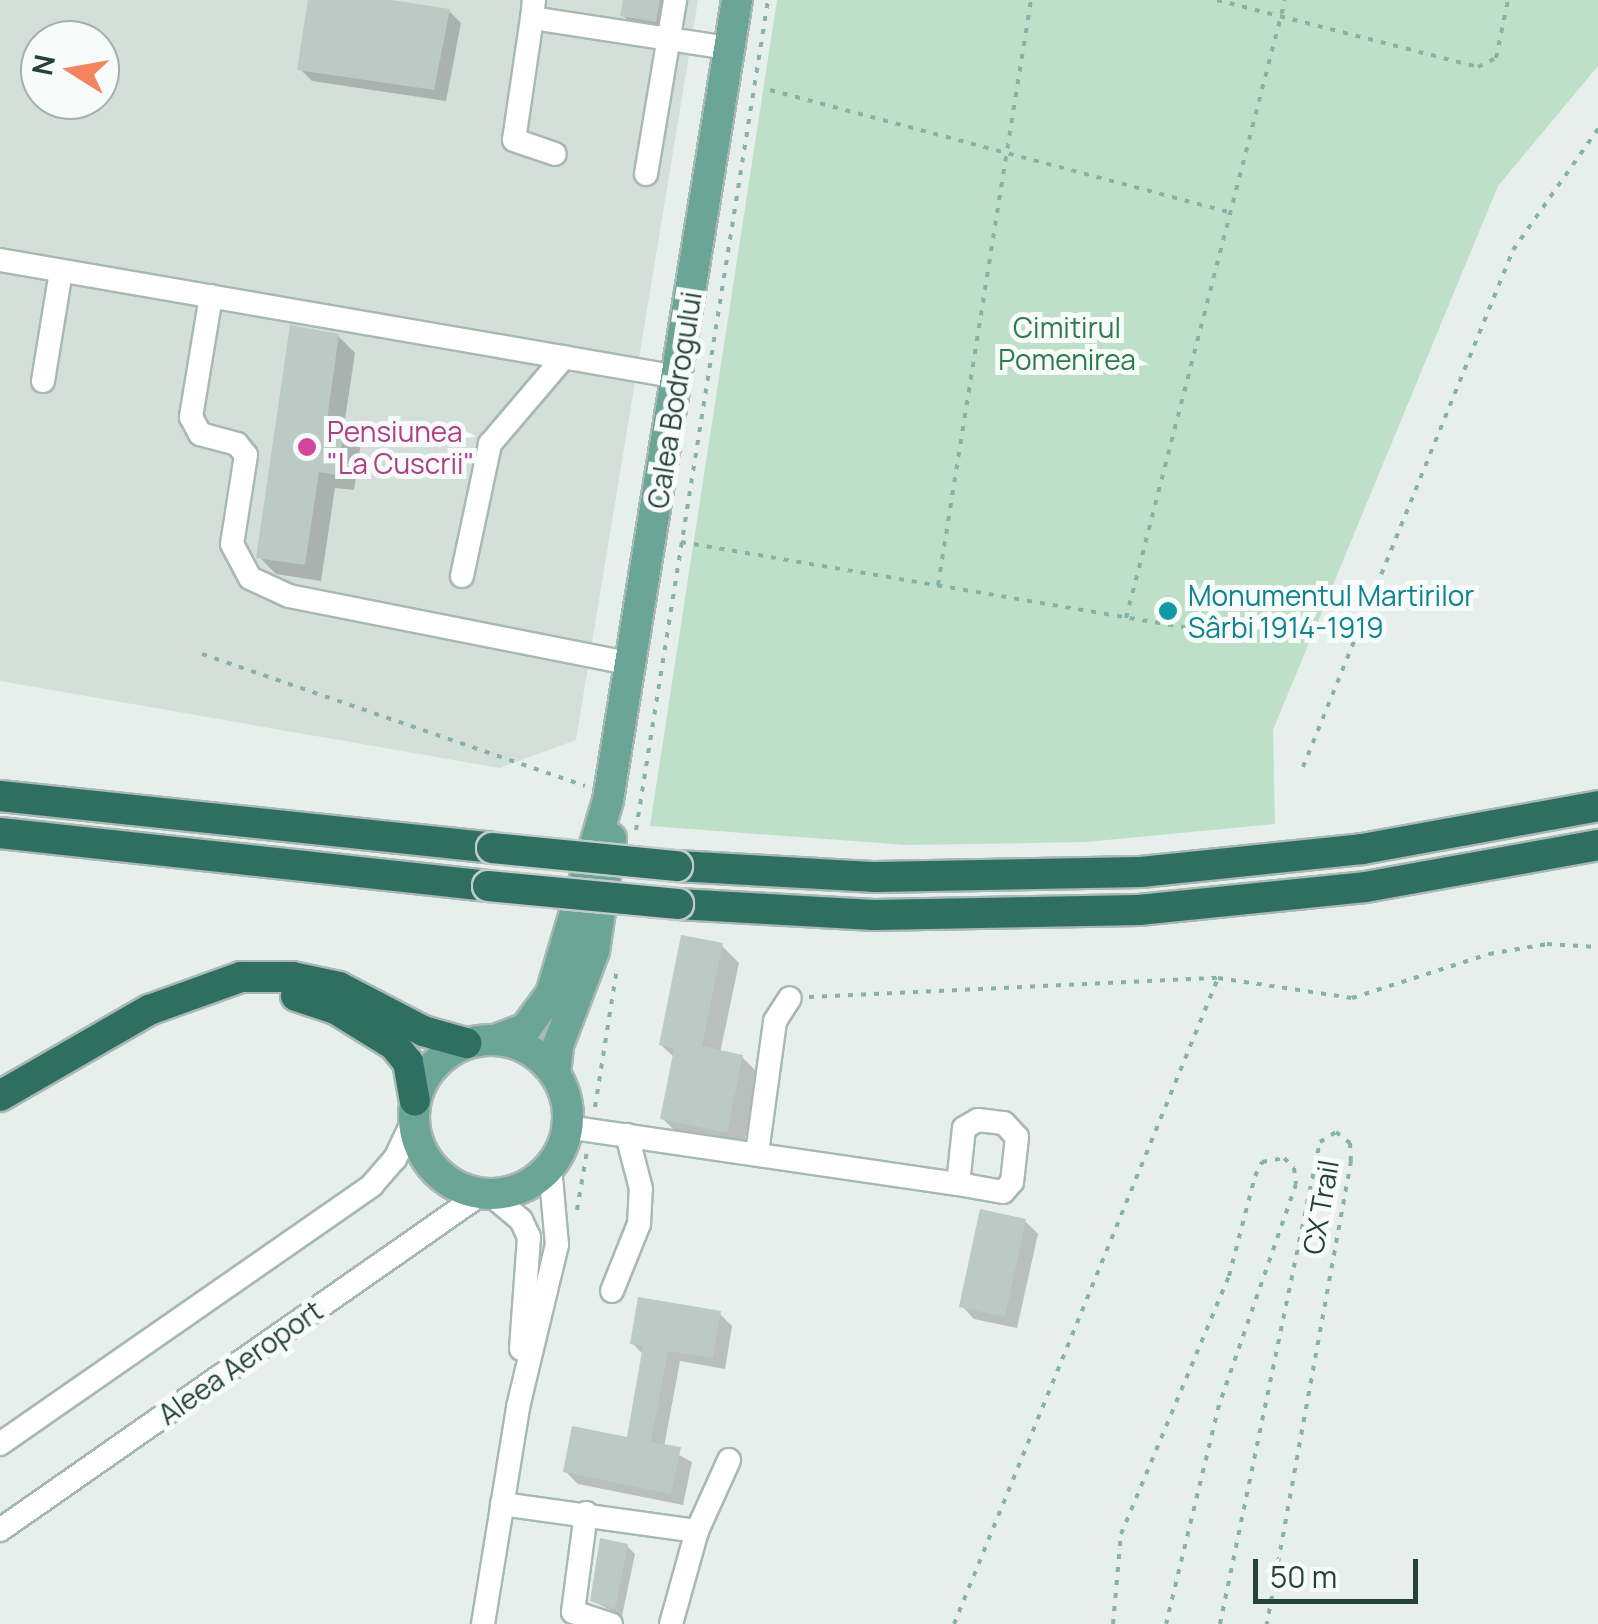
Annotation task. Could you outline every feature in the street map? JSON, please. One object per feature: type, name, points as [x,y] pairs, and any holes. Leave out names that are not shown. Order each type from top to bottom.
[{"type":"highway","points":[[0,796],[678,866],[876,876],[1141,872],[1362,850],[1598,806]]},
{"type":"highway","points":[[0,833],[678,904],[874,915],[1139,910],[1365,887],[1598,845]]},
{"type":"highway","points":[[0,1096],[149,1010],[241,977],[292,977],[358,993],[422,1030],[466,1043]]},
{"type":"highway","points":[[194,993],[271,991],[334,1008],[403,1054],[414,1110]]},
{"type":"main road","name":"Calea Bodrogului","points":[[466,1043],[498,1039],[526,1028],[551,994],[609,795],[631,664],[666,540],[678,376],[737,0]]},
{"type":"main road","name":"Calea Bodrogului","points":[[578,1135],[555,1074],[558,1045],[598,928],[611,837],[609,795]]},
{"type":"main road","points":[[498,1039],[534,1052],[555,1074]]},
{"type":"main road","points":[[466,1043],[430,1068],[414,1110],[434,1170],[485,1194],[522,1188],[550,1166],[578,1135]]},
{"type":"street","points":[[646,174],[675,0]]},
{"type":"street","points":[[555,154],[514,140],[533,9],[729,48]]},
{"type":"street","points":[[0,260],[678,376]]},
{"type":"street","points":[[43,381],[61,270]]},
{"type":"street","points":[[211,296],[191,416],[200,434],[237,444],[246,455],[232,544],[250,578],[290,596],[631,664]]},
{"type":"street","points":[[462,576],[490,444],[564,357]]},
{"type":"street","points":[[757,1153],[775,1022],[790,998]]},
{"type":"street","points":[[0,1444],[372,1185],[395,1159],[414,1110]]},
{"type":"street","points":[[578,1135],[627,1135],[958,1184]]},
{"type":"street","points":[[612,1291],[639,1224],[641,1188],[627,1135]]},
{"type":"street","points":[[483,1624],[518,1407],[557,1245],[550,1166]]},
{"type":"street","points":[[485,1194],[529,1236],[518,1407]]},
{"type":"street","name":"Aleea Aeroport","points":[[0,1530],[485,1194]]},
{"type":"street","points":[[670,1624],[697,1531],[729,1460]]},
{"type":"street","points":[[502,1504],[697,1531]]},
{"type":"street","points":[[586,1513],[572,1612],[610,1624]]},
{"type":"path","points":[[634,844],[666,540],[768,0]]},
{"type":"path","points":[[938,584],[1031,0]]},
{"type":"path","points":[[1216,0],[1478,67],[1496,58],[1508,0]]},
{"type":"path","points":[[1126,618],[1285,0]]},
{"type":"path","points":[[770,90],[1010,150],[1230,212]]},
{"type":"path","points":[[1304,768],[1513,250],[1598,129]]},
{"type":"path","points":[[666,540],[1201,630]]},
{"type":"path","points":[[202,654],[380,718],[472,742],[548,776],[609,795]]},
{"type":"path","points":[[790,998],[1218,978],[1352,998],[1489,954],[1548,944],[1598,946]]},
{"type":"path","points":[[594,1111],[619,950]]},
{"type":"path","points":[[954,1624],[1218,978]]},
{"type":"path","name":"CX Trail","points":[[1220,1624],[1320,1142],[1336,1132],[1350,1143],[1351,1161],[1266,1624]]},
{"type":"path","points":[[578,1135],[583,1176]]},
{"type":"path","name":"CX Trail","points":[[1113,1624],[1121,1534],[1229,1276],[1255,1176],[1262,1162],[1284,1158],[1294,1168],[1296,1184],[1219,1405],[1166,1624]]},
{"type":"shaded area","points":[[0,0],[698,0],[576,740],[500,768],[0,681]]},
{"type":"green space","name":"Cimitirul Pomenirea","points":[[777,0],[1598,0],[1598,66],[1498,186],[1273,730],[1275,824],[1086,842],[907,845],[650,826]]},
{"type":"building","points":[[308,0],[391,0],[450,9],[434,90],[297,70]]},
{"type":"building","points":[[623,0],[660,0],[656,22],[620,16]]},
{"type":"building","name":"Pensiunea \"La Cuscrii\"","points":[[290,325],[339,334],[327,420],[345,423],[337,475],[319,472],[305,565],[256,558]]},
{"type":"building","points":[[681,935],[723,943],[702,1046],[743,1055],[727,1133],[660,1119],[674,1049],[659,1045]]},
{"type":"building","points":[[980,1209],[1026,1219],[1005,1317],[959,1307]]},
{"type":"building","points":[[638,1297],[721,1311],[713,1358],[668,1351],[651,1442],[681,1447],[671,1494],[563,1472],[572,1426],[627,1437],[643,1346],[630,1344]]},
{"type":"building","points":[[600,1538],[628,1544],[615,1609],[590,1601]]},
{"type":"place","name":"Pensiunea \"La Cuscrii\"","points":[[307,447]]},
{"type":"place","name":"Monumentul Martirilor Sârbi 1914-1919","points":[[1168,611]]}]
